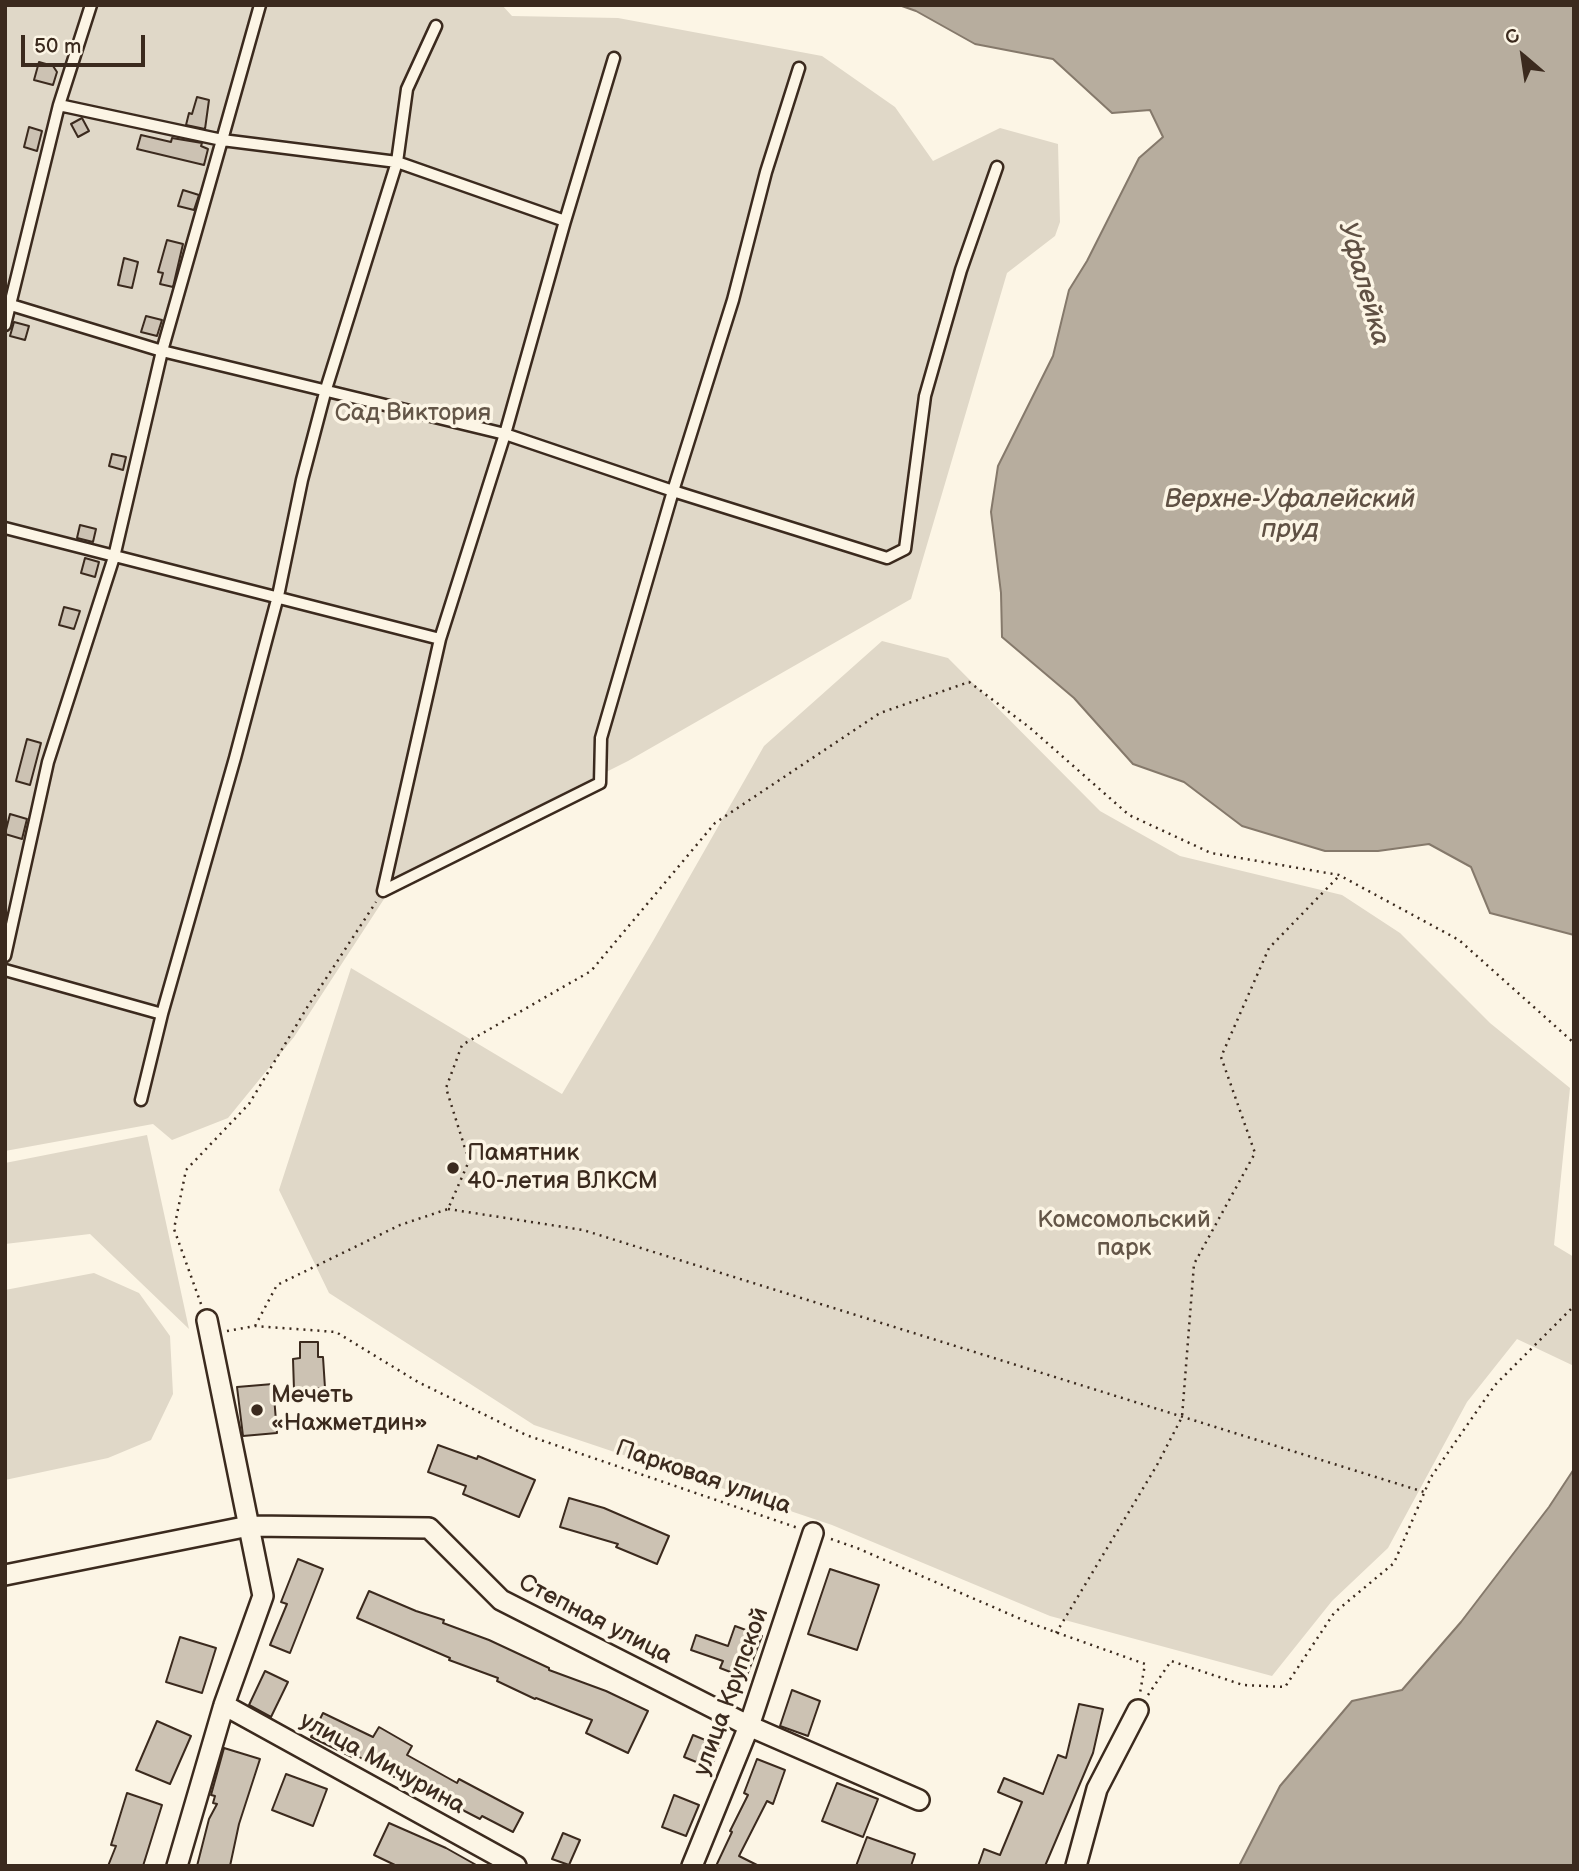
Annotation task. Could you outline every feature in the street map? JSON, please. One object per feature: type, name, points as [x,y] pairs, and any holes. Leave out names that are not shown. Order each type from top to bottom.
[{"type":"street","points":[[177,1866],[224,1705],[263,1595],[209,1327]]},
{"type":"street","name":"Степная улица","points":[[5,1575],[249,1526],[429,1528],[500,1600],[749,1726],[919,1800]]},
{"type":"street","name":"улица Крупской","points":[[692,1866],[749,1726],[813,1533]]},
{"type":"street","name":"улица Мичурина","points":[[224,1705],[516,1866]]},
{"type":"street","points":[[1076,1866],[1097,1789],[1138,1710]]},
{"type":"lane","points":[[5,325],[59,105],[91,5]]},
{"type":"lane","points":[[5,956],[48,762],[114,557],[162,351],[260,5]]},
{"type":"lane","points":[[141,1100],[162,1014],[278,596],[302,480],[326,389],[397,163],[407,89],[436,26]]},
{"type":"lane","points":[[383,891],[440,639],[505,434],[614,58]]},
{"type":"lane","points":[[383,891],[600,783],[601,738],[673,491],[733,300],[766,172],[799,68]]},
{"type":"lane","points":[[59,105],[222,140],[397,163],[565,221]]},
{"type":"lane","points":[[11,305],[162,351],[505,434],[673,491],[887,558],[905,549],[925,396],[961,270],[997,167]]},
{"type":"lane","points":[[5,528],[440,639]]},
{"type":"lane","points":[[5,970],[162,1014]]},
{"type":"path","points":[[448,1209],[469,1161],[446,1088],[462,1045],[591,971],[715,823],[880,713],[969,682],[1029,727],[1129,815],[1211,853],[1339,875],[1460,940],[1574,1043]]},
{"type":"path","points":[[1056,1633],[1157,1465],[1182,1417],[1195,1264],[1255,1153],[1220,1057],[1269,948],[1339,875]]},
{"type":"path","points":[[209,1327],[174,1229],[186,1170],[249,1104],[308,1006],[383,891]]},
{"type":"path","points":[[255,1326],[277,1285],[400,1225],[448,1209],[583,1230],[1424,1492]]},
{"type":"path","points":[[1138,1710],[1171,1661],[1243,1685],[1286,1687],[1334,1613],[1394,1563],[1431,1476],[1495,1385],[1574,1306]]},
{"type":"path","name":"Парковая улица","points":[[209,1327],[255,1326],[336,1332],[418,1382],[526,1435],[857,1548],[1056,1633],[1145,1664],[1138,1710]]},
{"type":"green space","name":"Сад Виктория","points":[[5,5],[502,5],[512,16],[618,18],[822,56],[895,107],[933,161],[1000,128],[1058,144],[1060,222],[1055,236],[1007,273],[911,599],[628,761],[399,876],[294,1037],[228,1118],[172,1140],[153,1124],[5,1151]]},
{"type":"green space","name":"Комсомольский парк","points":[[882,641],[948,658],[1100,811],[1180,856],[1342,895],[1400,933],[1490,1023],[1570,1088],[1554,1245],[1574,1257],[1574,1366],[1517,1339],[1467,1402],[1388,1548],[1332,1601],[1272,1676],[1050,1616],[832,1525],[534,1425],[329,1293],[279,1190],[351,968],[562,1094],[764,746]]},
{"type":"green space","points":[[147,1135],[189,1329],[90,1234],[5,1244],[5,1163]]},
{"type":"green space","points":[[94,1273],[139,1293],[170,1336],[173,1394],[151,1440],[108,1458],[5,1480],[5,1290]]},
{"type":"water","name":"Верхне-Уфалейский пруд","points":[[899,5],[1574,5],[1574,935],[1490,913],[1471,867],[1429,844],[1378,851],[1325,851],[1242,826],[1184,782],[1133,764],[1074,698],[1002,637],[1001,593],[991,512],[998,466],[1053,356],[1069,290],[1087,261],[1139,158],[1163,137],[1150,110],[1112,113],[1053,59],[975,44],[916,11]]},
{"type":"water","points":[[1574,1469],[1574,1866],[1239,1866],[1280,1786],[1352,1701],[1402,1690],[1461,1622],[1549,1507]]},
{"type":"building","points":[[39,62],[53,66],[57,72],[53,85],[34,80]]},
{"type":"building","points":[[197,97],[209,100],[205,129],[186,125]]},
{"type":"building","points":[[82,118],[89,131],[78,137],[71,124]]},
{"type":"building","points":[[29,127],[42,131],[37,151],[24,147]]},
{"type":"building","points":[[141,135],[171,142],[172,138],[202,143],[201,146],[208,149],[204,165],[137,149]]},
{"type":"building","points":[[183,190],[199,195],[194,210],[178,206]]},
{"type":"building","points":[[167,240],[183,244],[173,287],[160,284],[163,273],[158,272]]},
{"type":"building","points":[[124,258],[138,262],[132,288],[118,285]]},
{"type":"building","points":[[146,316],[162,320],[157,336],[141,332]]},
{"type":"building","points":[[14,322],[29,326],[25,340],[10,336]]},
{"type":"building","points":[[112,454],[126,457],[123,470],[109,466]]},
{"type":"building","points":[[80,525],[96,529],[93,542],[77,538]]},
{"type":"building","points":[[85,558],[99,562],[95,577],[81,573]]},
{"type":"building","points":[[64,607],[80,611],[74,629],[59,625]]},
{"type":"building","points":[[27,739],[41,743],[30,785],[16,781]]},
{"type":"building","points":[[10,814],[27,819],[22,839],[5,834]]},
{"type":"building","points":[[300,1342],[318,1342],[318,1357],[323,1357],[325,1388],[294,1390],[293,1359],[300,1358]]},
{"type":"building","name":"Мечеть «Нажметдин»","points":[[273,1384],[277,1433],[243,1436],[237,1387]]},
{"type":"building","points":[[438,1445],[477,1459],[478,1456],[535,1480],[519,1517],[463,1494],[466,1486],[428,1472]]},
{"type":"building","points":[[569,1498],[604,1508],[669,1536],[657,1564],[616,1547],[618,1544],[560,1527]]},
{"type":"building","points":[[298,1559],[323,1569],[290,1653],[270,1645],[287,1604],[281,1602]]},
{"type":"building","points":[[830,1569],[879,1585],[857,1650],[808,1634]]},
{"type":"building","points":[[369,1591],[444,1620],[443,1623],[489,1640],[549,1670],[606,1691],[648,1711],[628,1753],[586,1733],[592,1720],[535,1699],[497,1681],[498,1678],[449,1660],[450,1658],[357,1618]]},
{"type":"building","points":[[735,1626],[762,1636],[746,1678],[720,1668],[723,1661],[691,1650],[696,1635],[728,1646]]},
{"type":"building","points":[[180,1637],[216,1648],[202,1693],[166,1682]]},
{"type":"building","points":[[265,1671],[288,1682],[271,1717],[249,1705]]},
{"type":"building","points":[[792,1690],[820,1701],[808,1736],[780,1726]]},
{"type":"building","points":[[1079,1704],[1103,1709],[1093,1753],[1045,1866],[978,1866],[984,1849],[1000,1855],[1022,1802],[998,1792],[1004,1778],[1043,1794],[1058,1755],[1066,1758]]},
{"type":"building","points":[[323,1713],[373,1737],[379,1727],[412,1746],[407,1755],[457,1783],[459,1779],[523,1813],[513,1832],[482,1816],[480,1819],[395,1775],[394,1777],[354,1754],[352,1757],[311,1737]]},
{"type":"building","points":[[157,1721],[191,1736],[170,1784],[136,1770]]},
{"type":"building","points":[[693,1735],[720,1746],[711,1768],[684,1757]]},
{"type":"building","points":[[224,1748],[260,1759],[239,1824],[230,1866],[197,1866],[209,1819],[217,1804],[213,1803],[215,1796],[211,1795]]},
{"type":"building","points":[[757,1759],[785,1770],[773,1804],[767,1801],[739,1856],[759,1866],[716,1866],[748,1795],[744,1793]]},
{"type":"building","points":[[286,1774],[327,1789],[313,1826],[272,1810]]},
{"type":"building","points":[[837,1783],[878,1799],[863,1837],[822,1821]]},
{"type":"building","points":[[127,1793],[162,1805],[143,1866],[108,1866],[116,1846],[111,1845]]},
{"type":"building","points":[[674,1795],[699,1805],[686,1836],[662,1827]]},
{"type":"building","points":[[389,1823],[446,1848],[478,1866],[397,1866],[374,1855]]},
{"type":"building","points":[[563,1833],[580,1840],[569,1865],[552,1859]]},
{"type":"building","points":[[867,1837],[915,1854],[911,1866],[856,1866]]},
{"type":"place","name":"Памятник 40-летия ВЛКСМ","points":[[453,1168]]},
{"type":"place","name":"Мечеть «Нажметдин»","points":[[257,1410]]},
{"type":"water label","name":"Уфалейка","points":[[1363,284]]}]
